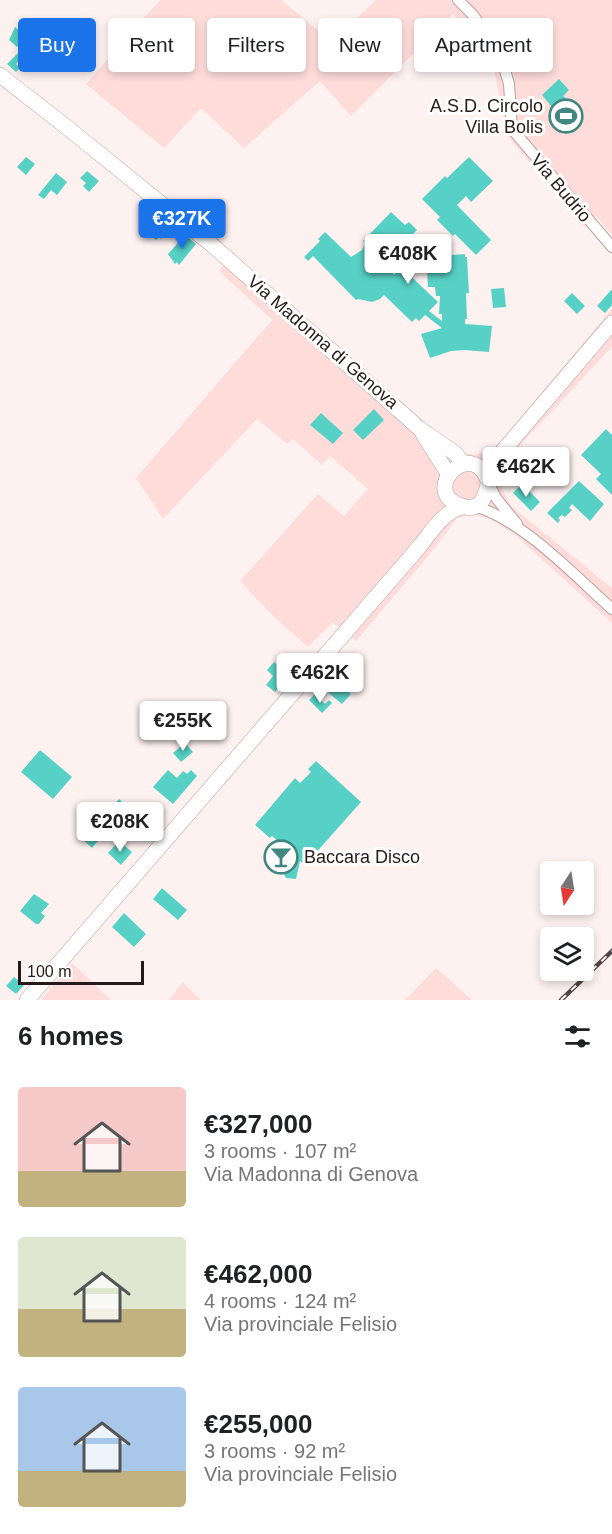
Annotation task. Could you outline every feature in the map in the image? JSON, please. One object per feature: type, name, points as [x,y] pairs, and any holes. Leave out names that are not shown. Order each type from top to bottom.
[{"type":"main road","name":"Via Madonna di Genova","points":[[0,75],[211,244],[420,429],[469,464]]},
{"type":"main road","points":[[27,1000],[436,525],[452,511],[482,501],[488,494],[491,476],[502,452],[612,323]]},
{"type":"main road","name":"Via Madonna di Genova","points":[[420,429],[448,475]]},
{"type":"main road","points":[[436,525],[448,496],[446,483],[448,475],[457,466],[488,461],[502,452]]},
{"type":"main road","points":[[469,464],[481,469],[487,476],[489,484]]},
{"type":"main road","points":[[448,496],[454,503],[468,506]]},
{"type":"street","name":"Via Budrio","points":[[458,0],[500,53],[509,84],[512,129],[612,247]]},
{"type":"street","points":[[489,484],[496,498],[520,529]]},
{"type":"street","points":[[468,506],[494,514],[520,529],[612,609]]},
{"type":"shaded area","points":[[160,0],[281,0],[303,18],[207,18],[207,72],[306,72],[306,21],[318,30],[318,72],[395,72],[351,116],[320,81],[244,148],[201,108],[164,148],[86,84],[108,59],[108,72],[195,72],[195,18],[144,18]]},
{"type":"shaded area","points":[[376,0],[612,0],[612,235],[596,216],[584,227],[509,138],[494,72],[553,72],[553,18],[456,18],[453,14],[449,18],[414,18],[414,53],[402,65],[402,18],[357,18]]},
{"type":"shaded area","points":[[230,257],[454,451],[474,455],[492,451],[612,309],[612,347],[523,442],[498,476],[511,506],[612,588],[612,623],[514,534],[490,519],[473,514],[457,518],[435,548],[356,641],[333,622],[308,647],[276,619],[240,581],[318,494],[344,516],[368,489],[330,456],[322,465],[293,439],[287,444],[257,419],[163,519],[136,478],[272,320],[219,271]]},
{"type":"shaded area","points":[[72,963],[111,1000],[41,1000]]},
{"type":"shaded area","points":[[436,968],[472,1000],[405,1000]]},
{"type":"shaded area","points":[[183,982],[201,1000],[169,1000]]},
{"type":"building","points":[[15,27],[18,29],[18,46],[9,40]]},
{"type":"building","points":[[18,53],[16,72],[7,64]]},
{"type":"building","points":[[559,79],[569,90],[563,96],[566,98],[552,107],[542,95]]},
{"type":"building","points":[[26,157],[35,164],[26,175],[17,167]]},
{"type":"building","points":[[469,157],[493,181],[471,202],[466,196],[457,205],[491,240],[476,255],[437,220],[440,217],[422,199],[445,176],[447,178]]},
{"type":"building","points":[[87,171],[99,181],[89,192],[83,186],[86,183],[80,178]]},
{"type":"building","points":[[56,173],[67,182],[57,195],[51,190],[44,199],[38,195]]},
{"type":"building","points":[[391,212],[405,225],[409,222],[417,230],[384,263],[394,275],[401,267],[438,302],[429,311],[442,321],[442,314],[439,314],[440,296],[436,296],[435,287],[428,287],[426,252],[440,251],[440,256],[465,254],[469,293],[466,293],[467,319],[465,319],[465,324],[492,326],[489,352],[451,351],[430,358],[421,334],[442,328],[425,315],[419,321],[416,318],[412,322],[384,295],[372,302],[356,300],[313,256],[308,261],[304,257],[320,241],[318,239],[325,232],[351,257],[362,250],[365,244],[363,241]]},
{"type":"building","points":[[164,218],[173,226],[161,239],[159,237],[156,240],[149,234]]},
{"type":"building","points":[[185,235],[196,244],[179,265],[177,262],[175,264],[168,254]]},
{"type":"building","points":[[504,288],[506,307],[493,308],[491,289]]},
{"type":"building","points":[[612,289],[612,305],[605,313],[597,306]]},
{"type":"building","points":[[572,293],[585,306],[577,314],[564,301]]},
{"type":"building","points":[[374,409],[384,420],[363,440],[353,430]]},
{"type":"building","points":[[321,413],[343,433],[333,444],[310,425]]},
{"type":"building","points":[[606,429],[612,435],[612,495],[596,479],[601,474],[581,455]]},
{"type":"building","points":[[579,481],[604,504],[590,521],[572,504],[569,508],[572,510],[565,517],[562,515],[558,518],[560,520],[558,523],[547,513]]},
{"type":"building","points":[[522,484],[540,502],[531,511],[513,493]]},
{"type":"building","points":[[274,662],[289,675],[275,692],[266,685],[273,676],[267,670]]},
{"type":"building","points":[[327,674],[336,682],[340,678],[348,684],[344,688],[351,694],[342,704],[318,684]]},
{"type":"building","points":[[315,694],[325,704],[329,700],[332,703],[322,713],[309,700]]},
{"type":"building","points":[[197,725],[206,734],[200,740],[191,730]]},
{"type":"building","points":[[185,743],[193,752],[181,762],[173,753]]},
{"type":"building","points":[[40,750],[72,777],[53,799],[21,772]]},
{"type":"building","points":[[316,761],[361,802],[305,865],[300,861],[296,879],[286,878],[274,860],[281,851],[283,853],[287,849],[255,825],[295,778],[300,783],[311,772],[308,769]]},
{"type":"building","points":[[168,770],[177,778],[183,771],[187,774],[191,770],[197,776],[173,804],[153,787]]},
{"type":"building","points":[[119,799],[134,813],[130,818],[140,826],[128,841],[114,829],[120,823],[107,812]]},
{"type":"building","points":[[90,817],[106,831],[92,848],[81,838],[88,830],[83,826]]},
{"type":"building","points":[[119,841],[132,852],[121,865],[108,853]]},
{"type":"building","points":[[162,888],[187,910],[178,920],[153,899]]},
{"type":"building","points":[[34,894],[49,904],[41,913],[45,916],[39,924],[20,911]]},
{"type":"building","points":[[124,913],[146,934],[134,947],[112,927]]},
{"type":"building","points":[[14,977],[24,985],[16,994],[6,986]]},
{"type":"railway","points":[[561,1000],[612,951]]},
{"type":"place","name":"A.S.D. Circolo Villa Bolis","points":[[566,116]]},
{"type":"place","name":"Baccara Disco","points":[[281,857]]}]
